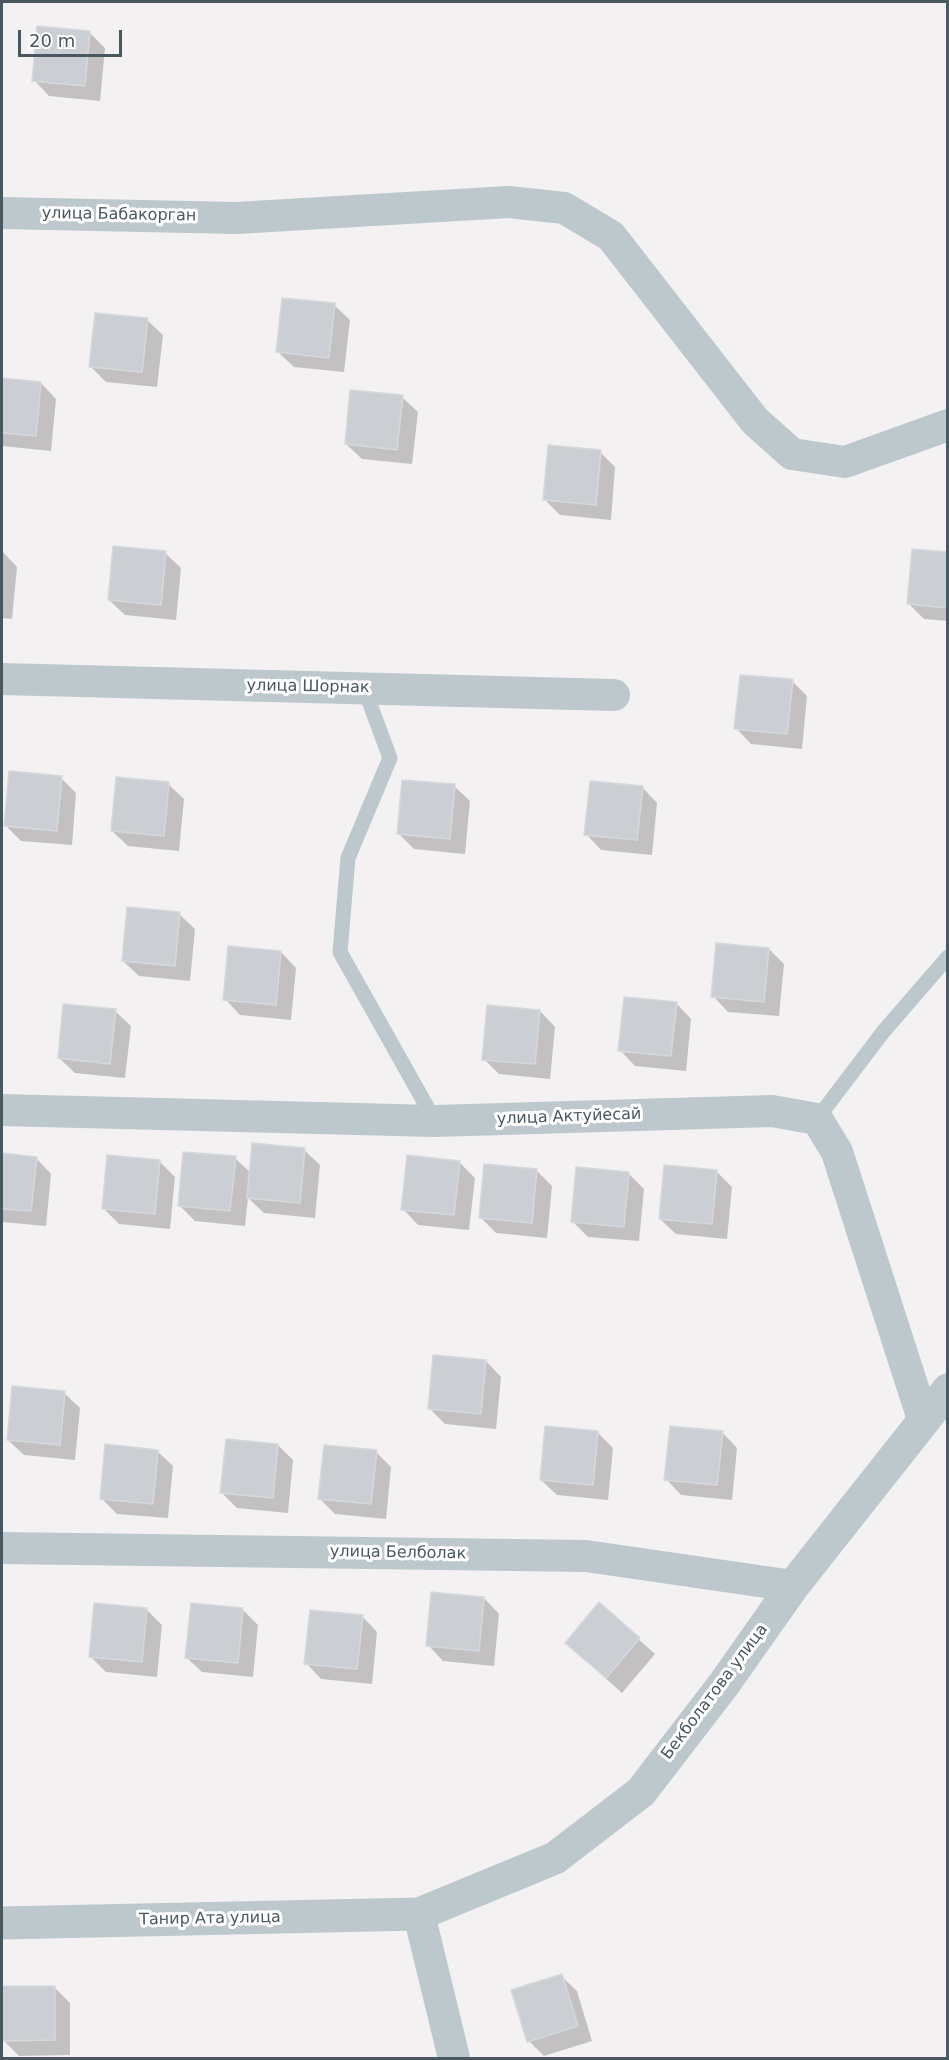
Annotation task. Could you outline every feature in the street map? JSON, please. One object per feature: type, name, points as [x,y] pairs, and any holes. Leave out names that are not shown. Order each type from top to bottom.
[{"type":"street","name":"улица Бабакорган","points":[[2,213],[236,218],[509,202],[564,208],[611,236],[755,421],[792,454],[845,462],[948,425]]},
{"type":"street","name":"улица Шорнак","points":[[2,679],[614,695]]},
{"type":"street","name":"улица Актуйесай","points":[[2,1110],[435,1121],[772,1111],[817,1119]]},
{"type":"street","points":[[817,1119],[837,1152],[923,1419]]},
{"type":"street","name":"Бекболатова улица","points":[[418,1914],[555,1858],[640,1792],[723,1684],[793,1586],[948,1390]]},
{"type":"street","name":"улица Белболак","points":[[2,1548],[586,1556],[793,1586]]},
{"type":"street","points":[[418,1914],[454,2058]]},
{"type":"street","name":"Танир Ата улица","points":[[2,1923],[418,1914]]},
{"type":"lane","points":[[364,688],[390,758],[348,858],[340,952],[435,1121]]},
{"type":"lane","points":[[817,1119],[883,1032],[948,957]]},
{"type":"building","points":[[37,26],[90,31],[85,86],[32,81]]},
{"type":"building","points":[[282,298],[335,303],[329,358],[276,352]]},
{"type":"building","points":[[95,313],[148,318],[142,372],[89,367]]},
{"type":"building","points":[[2,378],[41,382],[36,436],[2,433]]},
{"type":"building","points":[[350,390],[403,395],[397,450],[345,444]]},
{"type":"building","points":[[548,445],[601,450],[596,505],[543,500]]},
{"type":"building","points":[[113,546],[166,551],[161,605],[108,600]]},
{"type":"building","points":[[912,549],[948,552],[948,608],[907,604]]},
{"type":"building","points":[[740,675],[793,679],[787,734],[734,729]]},
{"type":"building","points":[[9,771],[62,776],[57,831],[4,826]]},
{"type":"building","points":[[116,777],[169,782],[164,836],[111,831]]},
{"type":"building","points":[[402,780],[455,784],[450,839],[397,834]]},
{"type":"building","points":[[590,781],[643,786],[637,840],[584,835]]},
{"type":"building","points":[[127,907],[180,912],[175,966],[122,961]]},
{"type":"building","points":[[716,943],[769,948],[764,1002],[711,997]]},
{"type":"building","points":[[228,946],[281,951],[276,1005],[223,1000]]},
{"type":"building","points":[[624,997],[677,1002],[671,1056],[618,1051]]},
{"type":"building","points":[[63,1004],[116,1009],[110,1064],[58,1058]]},
{"type":"building","points":[[487,1005],[540,1010],[535,1064],[482,1060]]},
{"type":"building","points":[[252,1143],[305,1148],[300,1203],[247,1198]]},
{"type":"building","points":[[183,1152],[236,1156],[230,1211],[178,1206]]},
{"type":"building","points":[[2,1153],[37,1157],[31,1211],[2,1209]]},
{"type":"building","points":[[107,1155],[160,1160],[155,1214],[102,1209]]},
{"type":"building","points":[[407,1155],[460,1161],[454,1215],[401,1210]]},
{"type":"building","points":[[484,1164],[537,1169],[532,1223],[479,1218]]},
{"type":"building","points":[[664,1165],[717,1170],[712,1224],[659,1219]]},
{"type":"building","points":[[576,1167],[629,1172],[624,1227],[571,1222]]},
{"type":"building","points":[[433,1355],[486,1360],[481,1414],[428,1409]]},
{"type":"building","points":[[12,1386],[65,1391],[60,1445],[7,1440]]},
{"type":"building","points":[[545,1426],[598,1431],[593,1485],[540,1480]]},
{"type":"building","points":[[670,1426],[723,1431],[717,1485],[664,1480]]},
{"type":"building","points":[[226,1439],[278,1444],[273,1498],[220,1493]]},
{"type":"building","points":[[105,1444],[158,1450],[153,1504],[100,1499]]},
{"type":"building","points":[[324,1445],[377,1450],[371,1504],[318,1499]]},
{"type":"building","points":[[431,1592],[484,1597],[479,1651],[426,1646]]},
{"type":"building","points":[[599,1602],[640,1638],[606,1678],[565,1643]]},
{"type":"building","points":[[94,1603],[147,1608],[142,1662],[89,1657]]},
{"type":"building","points":[[191,1603],[243,1608],[238,1663],[185,1658]]},
{"type":"building","points":[[310,1610],[363,1615],[357,1669],[304,1664]]},
{"type":"building","points":[[562,1974],[578,2026],[527,2042],[511,1990]]},
{"type":"building","points":[[2,1986],[55,1986],[55,2040],[2,2041]]}]
